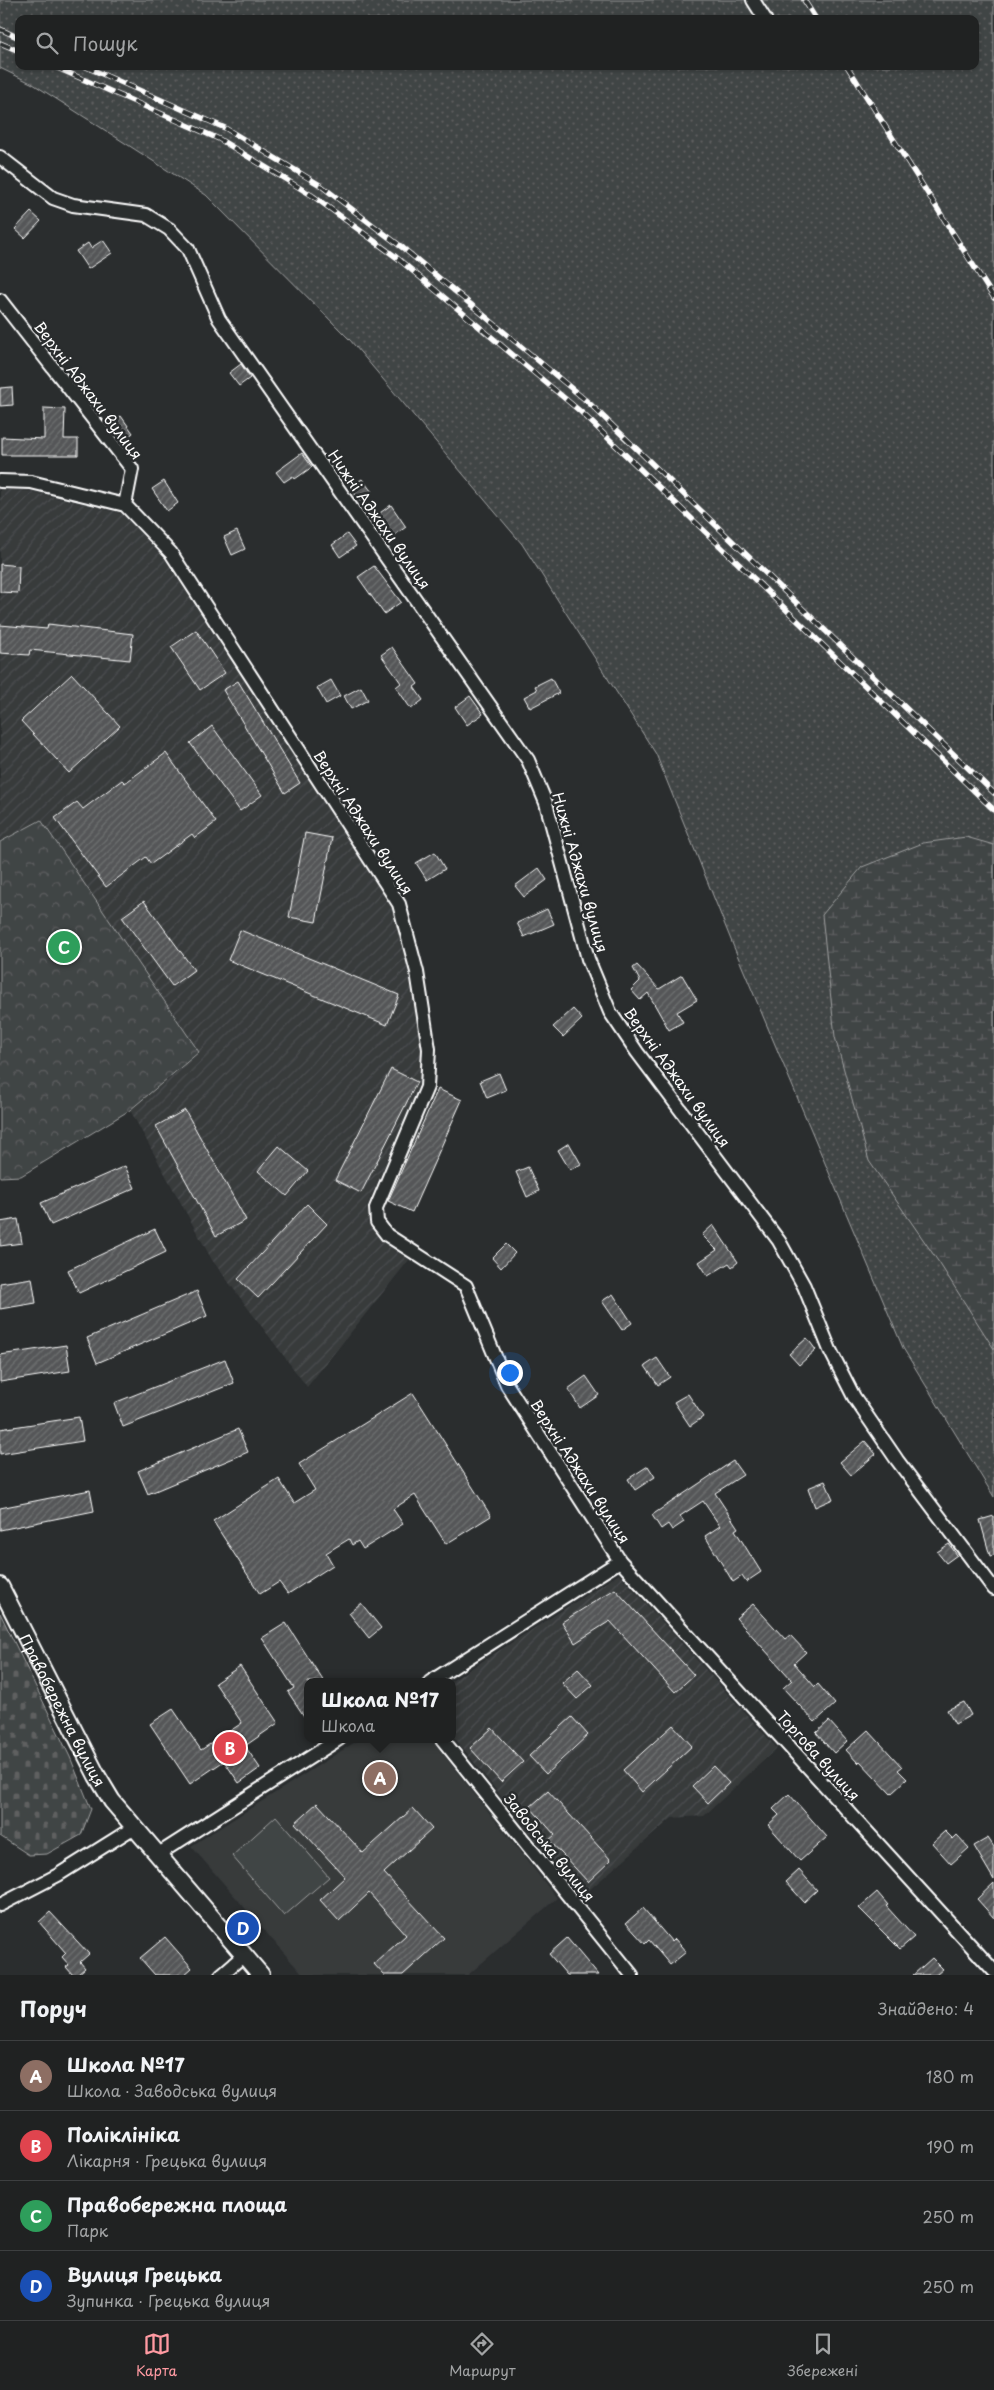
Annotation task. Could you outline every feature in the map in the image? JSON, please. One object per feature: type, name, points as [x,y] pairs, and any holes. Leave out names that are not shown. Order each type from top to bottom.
[{"type":"street","points":[[754,0],[763,15]]},
{"type":"street","name":"Нижні Аджахи вулиця","points":[[0,157],[53,198],[73,205],[146,216],[169,229],[188,249],[219,319],[528,760],[546,803],[588,959],[610,1012]]},
{"type":"street","name":"Верхні Аджахи вулиця","points":[[0,300],[132,470],[126,505],[171,553],[399,904],[417,972],[429,1049],[430,1069],[428,1087],[376,1208],[377,1222],[387,1235],[466,1286],[507,1385],[620,1561]]},
{"type":"street","points":[[0,481],[31,482],[126,505]]},
{"type":"street","name":"Верхні Аджахи вулиця","points":[[610,1012],[637,1052],[779,1241],[804,1286],[830,1350],[854,1397],[897,1460],[994,1589]]},
{"type":"street","points":[[436,1678],[620,1561]]},
{"type":"street","name":"Торгова вулиця","points":[[620,1561],[994,1970]]},
{"type":"street","name":"Правобережна вулиця","points":[[0,1586],[97,1776],[112,1801],[133,1828],[261,1975]]},
{"type":"street","points":[[157,1855],[333,1743]]},
{"type":"street","name":"Заводська вулиця","points":[[445,1743],[632,1975]]},
{"type":"street","points":[[0,1905],[58,1875],[133,1828]]},
{"type":"street","points":[[221,1975],[244,1955]]},
{"type":"shaded area","points":[[0,489],[30,491],[121,513],[164,558],[392,907],[409,973],[421,1050],[421,1069],[419,1085],[367,1206],[369,1225],[381,1241],[409,1260],[307,1387],[212,1260],[130,1110],[199,1053],[40,820],[0,842]]},
{"type":"shaded area","points":[[619,1574],[777,1748],[704,1816],[672,1818],[581,1897],[456,1740],[456,1678]]},
{"type":"shaded area","points":[[354,1743],[434,1743],[557,1898],[468,1975],[303,1975],[191,1846]]},
{"type":"green space","points":[[0,0],[994,0],[994,1497],[903,1348],[733,945],[656,754],[522,544],[350,340],[206,195],[33,84],[0,68]]},
{"type":"green space","points":[[41,820],[199,1052],[130,1110],[21,1176],[0,1177],[0,842]]},
{"type":"green space","points":[[966,837],[994,845],[994,1349],[940,1264],[869,1161],[835,1037],[822,915],[862,867],[923,843]]},
{"type":"green space","points":[[0,1613],[70,1757],[91,1809],[81,1835],[47,1854],[29,1855],[0,1836]]},
{"type":"green space","points":[[276,1816],[329,1877],[284,1916],[232,1856]]},
{"type":"building","points":[[31,212],[41,221],[25,238],[15,229]]},
{"type":"building","points":[[103,240],[112,253],[88,269],[76,251],[88,243],[91,248]]},
{"type":"building","points":[[241,364],[250,378],[239,386],[229,373]]},
{"type":"building","points":[[12,387],[13,405],[0,406],[0,388]]},
{"type":"building","points":[[44,408],[65,409],[64,439],[78,439],[78,455],[2,455],[2,437],[44,439]]},
{"type":"building","points":[[121,416],[133,433],[122,441],[110,423]]},
{"type":"building","points":[[302,453],[312,467],[295,479],[293,476],[284,482],[276,472]]},
{"type":"building","points":[[362,479],[372,492],[360,501],[350,487]]},
{"type":"building","points":[[164,481],[178,503],[167,511],[152,489]]},
{"type":"building","points":[[391,505],[406,527],[392,537],[377,515]]},
{"type":"building","points":[[237,531],[245,549],[232,555],[224,537]]},
{"type":"building","points":[[347,534],[356,546],[340,557],[332,545]]},
{"type":"building","points":[[0,564],[19,566],[18,593],[0,592]]},
{"type":"building","points":[[374,566],[401,602],[384,614],[358,577]]},
{"type":"building","points":[[48,624],[133,634],[130,660],[30,650],[29,655],[0,653],[0,625],[47,629]]},
{"type":"building","points":[[196,630],[225,673],[200,690],[171,647]]},
{"type":"building","points":[[392,647],[418,684],[414,687],[423,700],[411,709],[396,687],[401,683],[381,655]]},
{"type":"building","points":[[72,674],[120,726],[69,773],[21,721]]},
{"type":"building","points":[[551,678],[559,693],[530,708],[524,697],[537,690],[535,686]]},
{"type":"building","points":[[331,680],[340,696],[326,704],[317,688]]},
{"type":"building","points":[[238,681],[300,783],[285,793],[223,690]]},
{"type":"building","points":[[361,687],[368,700],[351,709],[344,696]]},
{"type":"building","points":[[470,696],[483,714],[467,725],[455,707]]},
{"type":"building","points":[[212,726],[262,795],[240,811],[190,743]]},
{"type":"building","points":[[166,753],[216,822],[195,838],[192,834],[151,864],[146,857],[106,887],[55,818],[77,802],[83,809],[122,780],[125,783]]},
{"type":"building","points":[[305,833],[332,838],[316,922],[289,917]]},
{"type":"building","points":[[435,852],[445,869],[427,880],[416,863]]},
{"type":"building","points":[[539,868],[547,880],[524,897],[515,886]]},
{"type":"building","points":[[144,901],[194,970],[172,986],[122,917]]},
{"type":"building","points":[[547,909],[554,924],[524,937],[517,923]]},
{"type":"building","points":[[240,930],[399,995],[387,1025],[228,960]]},
{"type":"building","points":[[637,965],[659,989],[682,975],[697,1000],[677,1012],[683,1022],[669,1030],[648,993],[640,1000],[631,990],[640,981],[633,968]]},
{"type":"building","points":[[573,1009],[582,1019],[563,1037],[553,1027]]},
{"type":"building","points":[[391,1069],[417,1082],[361,1193],[335,1180]]},
{"type":"building","points":[[499,1073],[506,1090],[487,1098],[480,1081]]},
{"type":"building","points":[[438,1089],[462,1100],[412,1212],[388,1201]]},
{"type":"building","points":[[185,1110],[246,1220],[216,1236],[156,1126]]},
{"type":"building","points":[[569,1143],[581,1164],[570,1170],[558,1150]]},
{"type":"building","points":[[279,1146],[308,1171],[287,1196],[258,1171]]},
{"type":"building","points":[[125,1166],[135,1188],[51,1225],[41,1203]]},
{"type":"building","points":[[528,1167],[539,1191],[527,1197],[516,1172]]},
{"type":"building","points":[[307,1204],[327,1224],[258,1298],[238,1279]]},
{"type":"building","points":[[18,1219],[22,1243],[0,1246],[0,1222]]},
{"type":"building","points":[[713,1225],[738,1262],[732,1267],[729,1263],[708,1276],[699,1262],[717,1250],[702,1235]]},
{"type":"building","points":[[155,1229],[166,1252],[79,1293],[68,1270]]},
{"type":"building","points":[[506,1244],[515,1253],[501,1268],[492,1258]]},
{"type":"building","points":[[32,1278],[36,1303],[0,1309],[0,1283]]},
{"type":"building","points":[[197,1291],[207,1316],[97,1363],[87,1338]]},
{"type":"building","points":[[613,1294],[632,1323],[622,1330],[602,1301]]},
{"type":"building","points":[[807,1338],[816,1350],[799,1365],[789,1354]]},
{"type":"building","points":[[66,1345],[70,1371],[0,1382],[0,1355]]},
{"type":"building","points":[[657,1358],[670,1377],[658,1385],[645,1366]]},
{"type":"building","points":[[225,1359],[234,1383],[123,1427],[114,1403]]},
{"type":"building","points":[[586,1376],[599,1395],[580,1408],[568,1389]]},
{"type":"building","points":[[413,1393],[491,1516],[446,1544],[415,1495],[393,1509],[403,1524],[363,1549],[358,1541],[352,1545],[349,1539],[326,1553],[333,1565],[288,1594],[279,1582],[260,1594],[213,1521],[279,1479],[294,1503],[315,1490],[299,1464]]},
{"type":"building","points":[[688,1394],[703,1417],[690,1426],[674,1402]]},
{"type":"building","points":[[79,1417],[83,1441],[0,1454],[0,1429]]},
{"type":"building","points":[[238,1429],[248,1452],[148,1494],[138,1471]]},
{"type":"building","points":[[865,1441],[876,1454],[851,1475],[840,1462]]},
{"type":"building","points":[[733,1461],[743,1475],[715,1493],[738,1528],[735,1530],[761,1572],[746,1582],[742,1576],[733,1582],[705,1536],[720,1526],[703,1501],[680,1516],[684,1522],[672,1530],[668,1524],[661,1529],[652,1515]]},
{"type":"building","points":[[648,1466],[655,1477],[635,1490],[628,1479]]},
{"type":"building","points":[[825,1481],[833,1499],[815,1507],[808,1488]]},
{"type":"building","points":[[90,1490],[94,1511],[0,1530],[0,1508]]},
{"type":"building","points":[[994,1516],[994,1555],[990,1556],[980,1520]]},
{"type":"building","points":[[949,1544],[957,1555],[946,1563],[937,1552]]},
{"type":"building","points":[[615,1589],[694,1675],[675,1692],[610,1621],[575,1643],[562,1622]]},
{"type":"building","points":[[361,1603],[381,1628],[369,1638],[349,1613]]},
{"type":"building","points":[[753,1604],[785,1639],[790,1635],[806,1652],[794,1663],[815,1687],[818,1684],[835,1704],[815,1722],[783,1688],[792,1680],[736,1618]]},
{"type":"building","points":[[286,1623],[321,1678],[304,1678],[304,1716],[288,1692],[294,1688],[262,1638]]},
{"type":"building","points":[[240,1666],[278,1723],[245,1746],[260,1768],[239,1783],[224,1761],[190,1784],[150,1724],[173,1709],[201,1750],[242,1723],[215,1683]]},
{"type":"building","points":[[578,1669],[593,1685],[577,1699],[562,1683]]},
{"type":"building","points":[[964,1702],[971,1715],[955,1724],[947,1710]]},
{"type":"building","points":[[572,1717],[588,1735],[546,1774],[529,1756]]},
{"type":"building","points":[[829,1721],[847,1741],[834,1753],[816,1733]]},
{"type":"building","points":[[673,1725],[692,1746],[642,1792],[623,1770]]},
{"type":"building","points":[[492,1728],[523,1762],[501,1782],[470,1748]]},
{"type":"building","points":[[868,1730],[902,1767],[898,1770],[907,1779],[891,1794],[860,1761],[858,1763],[846,1750]]},
{"type":"building","points":[[713,1766],[729,1783],[708,1803],[692,1786]]},
{"type":"building","points":[[548,1791],[611,1860],[588,1882],[549,1840],[555,1835],[530,1807]]},
{"type":"building","points":[[789,1794],[827,1837],[800,1861],[768,1825],[779,1815],[773,1809]]},
{"type":"building","points":[[317,1803],[363,1853],[413,1808],[432,1829],[384,1873],[444,1938],[403,1975],[384,1975],[374,1964],[406,1935],[369,1893],[339,1921],[320,1900],[345,1877],[295,1823]]},
{"type":"building","points":[[945,1831],[953,1839],[957,1835],[969,1848],[951,1864],[932,1843]]},
{"type":"building","points":[[988,1838],[994,1847],[994,1880],[974,1846]]},
{"type":"building","points":[[799,1870],[817,1890],[804,1902],[786,1882]]},
{"type":"building","points":[[994,1883],[994,1918],[977,1899]]},
{"type":"building","points":[[877,1892],[888,1905],[886,1906],[914,1937],[900,1949],[859,1908]]},
{"type":"building","points":[[643,1908],[672,1942],[675,1939],[686,1952],[670,1965],[649,1940],[645,1944],[626,1923]]},
{"type":"building","points":[[50,1912],[89,1954],[80,1962],[85,1968],[77,1975],[73,1975],[66,1967],[69,1965],[62,1957],[66,1953],[39,1922]]},
{"type":"building","points":[[165,1937],[192,1968],[184,1975],[155,1975],[140,1958]]},
{"type":"building","points":[[567,1938],[598,1975],[567,1975],[549,1954]]},
{"type":"building","points":[[932,1958],[943,1969],[936,1975],[913,1975]]},
{"type":"railway","points":[[804,0],[813,15]]},
{"type":"railway","points":[[0,29],[15,36]]},
{"type":"railway","points":[[0,43],[15,49]]},
{"type":"railway","points":[[62,70],[219,139],[313,196],[396,257],[581,412],[994,810]]},
{"type":"railway","points":[[93,70],[225,128],[320,185],[403,248],[589,403],[994,793]]},
{"type":"railway","points":[[850,70],[994,298]]},
{"type":"place","name":"Правобережна площа","points":[[64,947]]},
{"type":"place","name":"Поліклініка","points":[[230,1748]]},
{"type":"place","name":"Школа №17","points":[[380,1778]]},
{"type":"place","name":"Вулиця Грецька","points":[[243,1928]]}]
